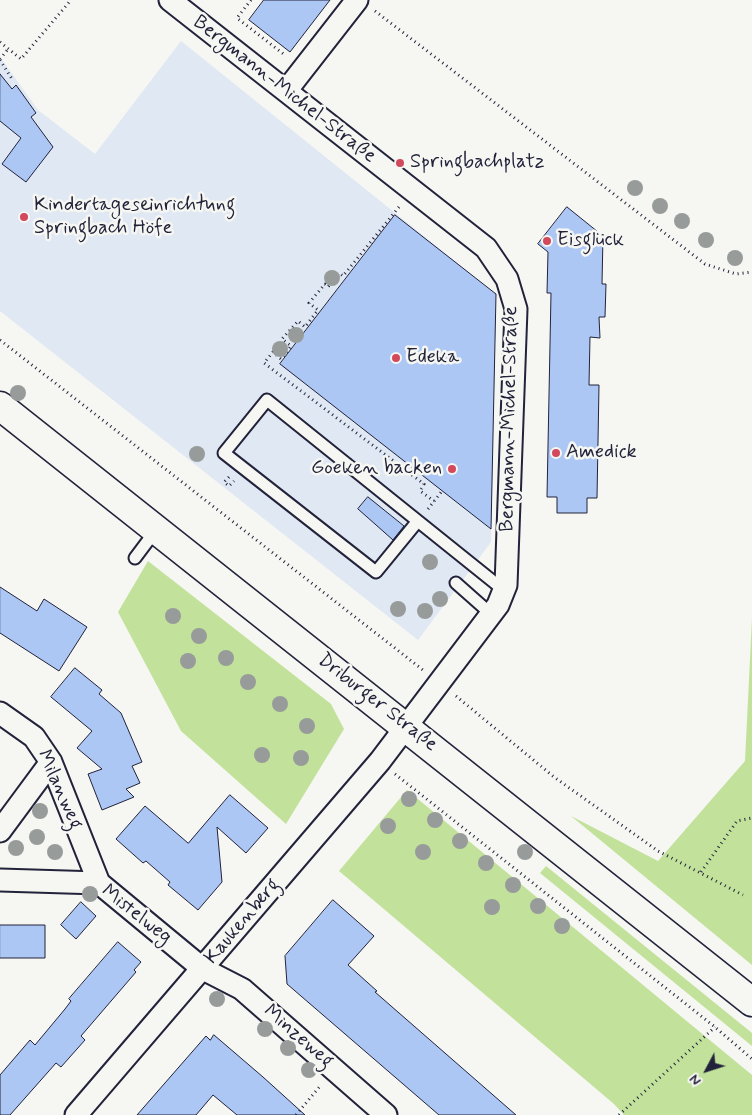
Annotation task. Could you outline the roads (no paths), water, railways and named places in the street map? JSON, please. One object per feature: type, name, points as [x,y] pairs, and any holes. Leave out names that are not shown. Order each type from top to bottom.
[{"type":"main road","name":"Driburger Straße","points":[[0,406],[157,528],[752,1002]]},
{"type":"street","name":"Bergmann-Michel-Straße","points":[[170,0],[486,248],[507,279],[516,310],[505,591],[491,614],[406,726]]},
{"type":"street","points":[[286,91],[363,3]]},
{"type":"street","name":"Milanweg","points":[[0,713],[34,736],[51,762],[99,884]]},
{"type":"street","name":"Kaukenberg","points":[[76,1115],[380,761],[406,726]]},
{"type":"street","points":[[0,831],[51,762]]},
{"type":"street","name":"Mistelweg","points":[[0,880],[99,884],[203,969]]},
{"type":"street","name":"Minzeweg","points":[[203,969],[242,989],[386,1115]]},
{"type":"lane","points":[[417,522],[376,572],[224,453],[267,400],[505,591]]},
{"type":"lane","points":[[135,558],[157,528]]},
{"type":"lane","points":[[456,583],[491,614]]},
{"type":"place","name":"Springbachplatz","points":[[400,163]]},
{"type":"place","name":"Kindertageseinrichtung Springbach Höfe","points":[[24,217]]},
{"type":"place","name":"Eisglück","points":[[547,241]]},
{"type":"place","name":"Edeka","points":[[396,358]]},
{"type":"place","name":"Amedick","points":[[556,453]]},
{"type":"place","name":"Goeken backen","points":[[452,469]]}]
